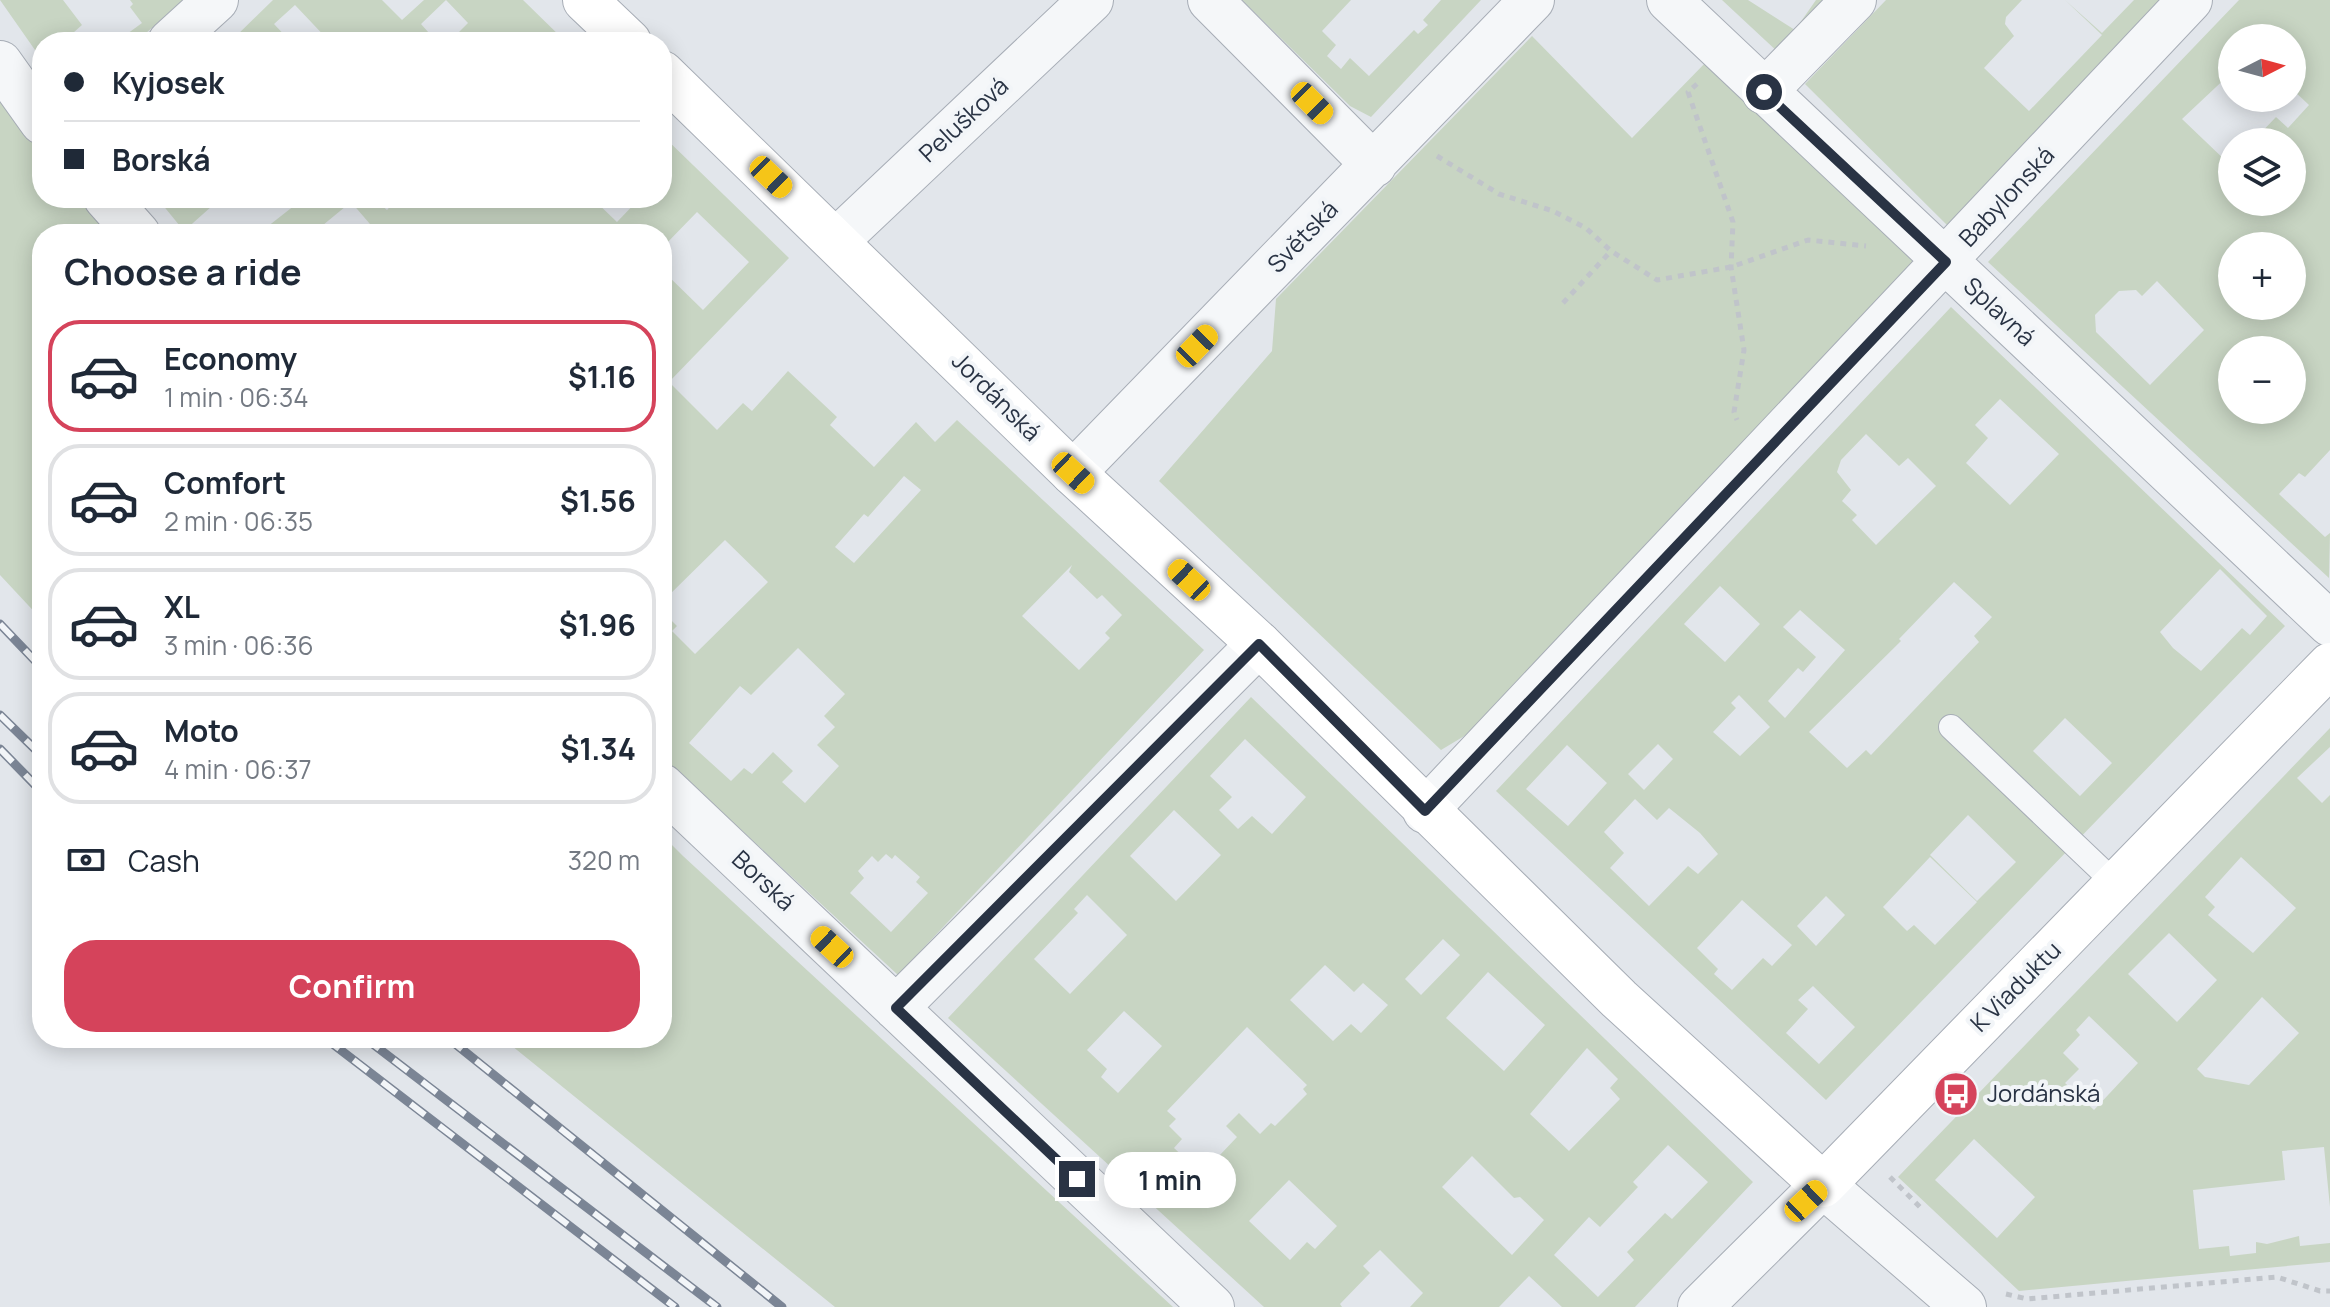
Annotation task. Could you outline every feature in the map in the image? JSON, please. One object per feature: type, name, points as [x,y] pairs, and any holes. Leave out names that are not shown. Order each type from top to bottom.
[{"type":"street","points":[[181,32],[216,0]]},
{"type":"street","points":[[585,0],[619,32]]},
{"type":"street","name":"Pelušková","points":[[837,240],[1091,0]]},
{"type":"street","points":[[1210,0],[1374,165]]},
{"type":"street","name":"Světská","points":[[1073,473],[1532,0]]},
{"type":"street","name":"Splavná","points":[[1669,0],[2330,624]]},
{"type":"street","points":[[1764,92],[1854,0]]},
{"type":"street","name":"Babylonská","points":[[1425,811],[2190,0]]},
{"type":"street","points":[[0,63],[32,108]]},
{"type":"street","name":"Jordánská","points":[[672,83],[1073,473],[1259,644],[1619,999],[1823,1185],[1981,1297]]},
{"type":"street","points":[[115,208],[129,224]]},
{"type":"street","points":[[896,1008],[1259,644]]},
{"type":"street","name":"K Viaduktu","points":[[1700,1307],[2330,665]]},
{"type":"street","name":"Borská","points":[[672,795],[1212,1307]]},
{"type":"lane","points":[[1951,727],[2117,885]]},
{"type":"path","points":[[1725,54],[1719,66],[1688,92],[1733,222],[1731,267],[1744,350],[1734,412],[1753,462]]},
{"type":"path","points":[[1404,132],[1499,194],[1553,211],[1586,228],[1611,251],[1657,280],[1731,267],[1808,240],[1871,247]]},
{"type":"path","points":[[1563,303],[1611,251]]},
{"type":"path","points":[[1859,1145],[1934,1221]]},
{"type":"path","points":[[1981,1297],[2027,1299],[2277,1277],[2320,1291],[2330,1291]]},
{"type":"green space","points":[[0,0],[63,0],[82,25],[74,32],[32,32],[32,46]]},
{"type":"green space","points":[[130,0],[183,0],[147,32],[130,32],[142,23],[130,7],[133,4]]},
{"type":"green space","points":[[273,0],[382,0],[402,20],[424,0],[446,0],[421,24],[428,32],[321,32],[295,5],[274,24],[282,32],[240,32]]},
{"type":"green space","points":[[446,0],[523,0],[556,32],[459,32],[468,23]]},
{"type":"green space","points":[[1242,0],[1351,0],[1322,31],[1336,45],[1327,56],[1341,69],[1350,58],[1369,76],[1414,30],[1418,34],[1428,25],[1423,20],[1441,0],[1481,0],[1371,117],[1350,106]]},
{"type":"green space","points":[[1722,0],[1748,0],[1795,30],[1816,0],[1830,0],[1780,54]]},
{"type":"green space","points":[[1886,0],[2022,0],[2006,17],[2005,24],[2014,36],[1984,68],[2029,111],[2102,35],[2065,0],[2102,33],[2134,0],[2164,0],[1948,226],[1805,84]]},
{"type":"green space","points":[[2239,0],[2330,0],[2330,450],[2305,477],[2299,473],[2279,494],[2325,537],[2330,533],[2329,578],[1988,262]],"holes":[[[2218,24],[2306,24],[2306,102],[2309,105],[2306,112],[2288,128],[2306,128],[2306,216],[2218,216],[2218,153],[2182,119],[2218,85]],[[2157,281],[2204,330],[2150,385],[2096,332],[2095,315],[2119,291],[2136,290],[2142,296]]]},
{"type":"green space","points":[[1532,36],[1632,138],[1708,60],[1917,252],[1918,273],[1481,726],[1441,750],[1159,481],[1272,351],[1276,299]]},
{"type":"green space","points":[[0,86],[32,126],[32,208],[98,208],[111,224],[32,224],[32,609],[0,575]]},
{"type":"green space","points":[[2276,117],[2288,128],[2265,128]]},
{"type":"green space","points":[[672,145],[789,258],[672,379],[672,280],[703,310],[749,262],[697,212],[672,238],[672,224],[370,224],[356,208],[602,208],[617,222],[630,208],[672,208]]},
{"type":"green space","points":[[165,208],[210,208],[192,224],[178,224]]},
{"type":"green space","points":[[291,208],[344,208],[324,224],[271,224]]},
{"type":"green space","points":[[1951,307],[2285,626],[1826,1100],[1496,791]],"holes":[[[2000,399],[2059,454],[2010,505],[1966,463],[1988,438],[1975,425]],[[1866,434],[1899,466],[1908,458],[1936,486],[1876,545],[1852,520],[1857,515],[1842,501],[1851,490],[1837,472],[1841,460]],[[2220,569],[2267,616],[2250,635],[2242,628],[2201,671],[2173,648],[2160,632]],[[1954,582],[1992,617],[1974,636],[1979,642],[1871,755],[1866,750],[1847,768],[1809,732],[1901,641],[1899,639]],[[1720,586],[1760,624],[1725,662],[1684,624]],[[1800,610],[1845,650],[1785,718],[1768,701],[1798,668],[1803,672],[1816,657],[1783,627]],[[1739,695],[1770,727],[1740,756],[1713,732],[1736,708],[1731,703]],[[2065,718],[2112,763],[2080,796],[2033,751]],[[1658,744],[1673,759],[1644,790],[1628,774]],[[1567,745],[1607,783],[1568,826],[1526,789]],[[1635,799],[1657,820],[1669,808],[1700,833],[1718,854],[1698,874],[1688,866],[1649,906],[1610,868],[1624,853],[1604,832]],[[1968,815],[2016,862],[1977,901],[1930,855]],[[1930,857],[1977,902],[1935,945],[1914,925],[1907,931],[1883,907]],[[1826,896],[1845,915],[1816,946],[1797,926]],[[1742,900],[1792,945],[1772,966],[1763,958],[1732,990],[1714,974],[1718,969],[1697,948]],[[1813,986],[1855,1027],[1819,1064],[1786,1033],[1808,1009],[1798,1000]]]},
{"type":"green space","points":[[788,371],[837,417],[830,425],[874,467],[916,422],[935,442],[957,420],[1204,650],[898,975],[697,789],[672,774],[672,631],[695,654],[768,582],[725,540],[672,592],[672,385],[717,430],[743,403],[752,411]],"holes":[[[904,476],[921,490],[854,563],[835,547],[864,514],[868,517]],[[1072,565],[1069,572],[1097,599],[1102,595],[1122,615],[1105,633],[1110,638],[1079,670],[1022,616]],[[798,648],[845,694],[824,716],[835,727],[817,745],[839,766],[805,803],[782,782],[793,771],[773,752],[752,774],[744,768],[731,781],[689,743],[740,686],[751,695]],[[886,854],[892,859],[895,855],[920,877],[916,882],[928,893],[891,932],[850,893],[864,878],[858,871],[872,856],[878,862]]]},
{"type":"green space","points":[[1251,697],[1753,1182],[1635,1307],[1562,1307],[1529,1276],[1499,1307],[1410,1307],[1423,1293],[1380,1250],[1363,1266],[1370,1273],[1340,1304],[1342,1307],[1264,1307],[948,1018]],"holes":[[[1245,739],[1306,797],[1272,834],[1252,816],[1238,829],[1219,810],[1232,797],[1210,776]],[[1174,810],[1221,855],[1176,901],[1130,856]],[[1087,895],[1127,935],[1070,994],[1034,959],[1078,913],[1074,909]],[[1443,939],[1460,955],[1421,995],[1405,979]],[[1325,965],[1354,992],[1363,983],[1388,1005],[1361,1033],[1351,1024],[1333,1041],[1290,1000]],[[1488,972],[1545,1025],[1504,1071],[1446,1018]],[[1124,1011],[1162,1046],[1118,1093],[1101,1077],[1107,1069],[1087,1050]],[[1247,1027],[1307,1085],[1303,1089],[1307,1094],[1275,1126],[1271,1123],[1260,1134],[1239,1113],[1226,1126],[1237,1137],[1202,1174],[1174,1148],[1182,1139],[1169,1126],[1176,1119],[1167,1111]],[[1587,1048],[1618,1079],[1610,1088],[1620,1099],[1569,1151],[1530,1114]],[[1668,1145],[1708,1182],[1672,1219],[1665,1213],[1627,1252],[1634,1260],[1598,1297],[1554,1255],[1589,1217],[1600,1227],[1638,1187],[1633,1182]],[[1472,1156],[1514,1198],[1520,1197],[1544,1220],[1512,1255],[1442,1187]],[[1289,1180],[1337,1226],[1315,1249],[1307,1242],[1290,1260],[1249,1221]]]},
{"type":"green space","points":[[2330,728],[2330,747],[2297,778],[2322,803],[2330,795],[2330,1207],[2324,1147],[2282,1151],[2285,1180],[2193,1190],[2199,1249],[2229,1246],[2230,1256],[2256,1253],[2256,1242],[2267,1244],[2299,1236],[2300,1246],[2330,1243],[2330,1262],[2019,1291],[1898,1177]],"holes":[[[2241,857],[2296,908],[2253,953],[2208,915],[2215,907],[2205,897]],[[2169,933],[2217,980],[2177,1022],[2128,974]],[[2262,997],[2299,1033],[2249,1085],[2205,1077],[2197,1069]],[[2089,1016],[2138,1063],[2094,1110],[2065,1083],[2079,1069],[2063,1053],[2080,1035],[2076,1030]],[[1974,1139],[2035,1197],[1997,1238],[1935,1180]]]},
{"type":"green space","points":[[672,845],[1173,1307],[835,1307],[514,1048],[672,1048]]},
{"type":"railway","points":[[0,624],[32,658]]},
{"type":"railway","points":[[0,715],[32,746]]},
{"type":"railway","points":[[0,749],[32,782]]},
{"type":"railway","points":[[338,1048],[675,1307]]},
{"type":"railway","points":[[378,1048],[717,1307]]},
{"type":"railway","points":[[460,1048],[782,1307]]},
{"type":"place","name":"Jordánská","points":[[1956,1094]]},
{"type":"route","points":[[1077,1179],[896,1008],[1259,644],[1425,811],[1946,262],[1764,92]]}]
